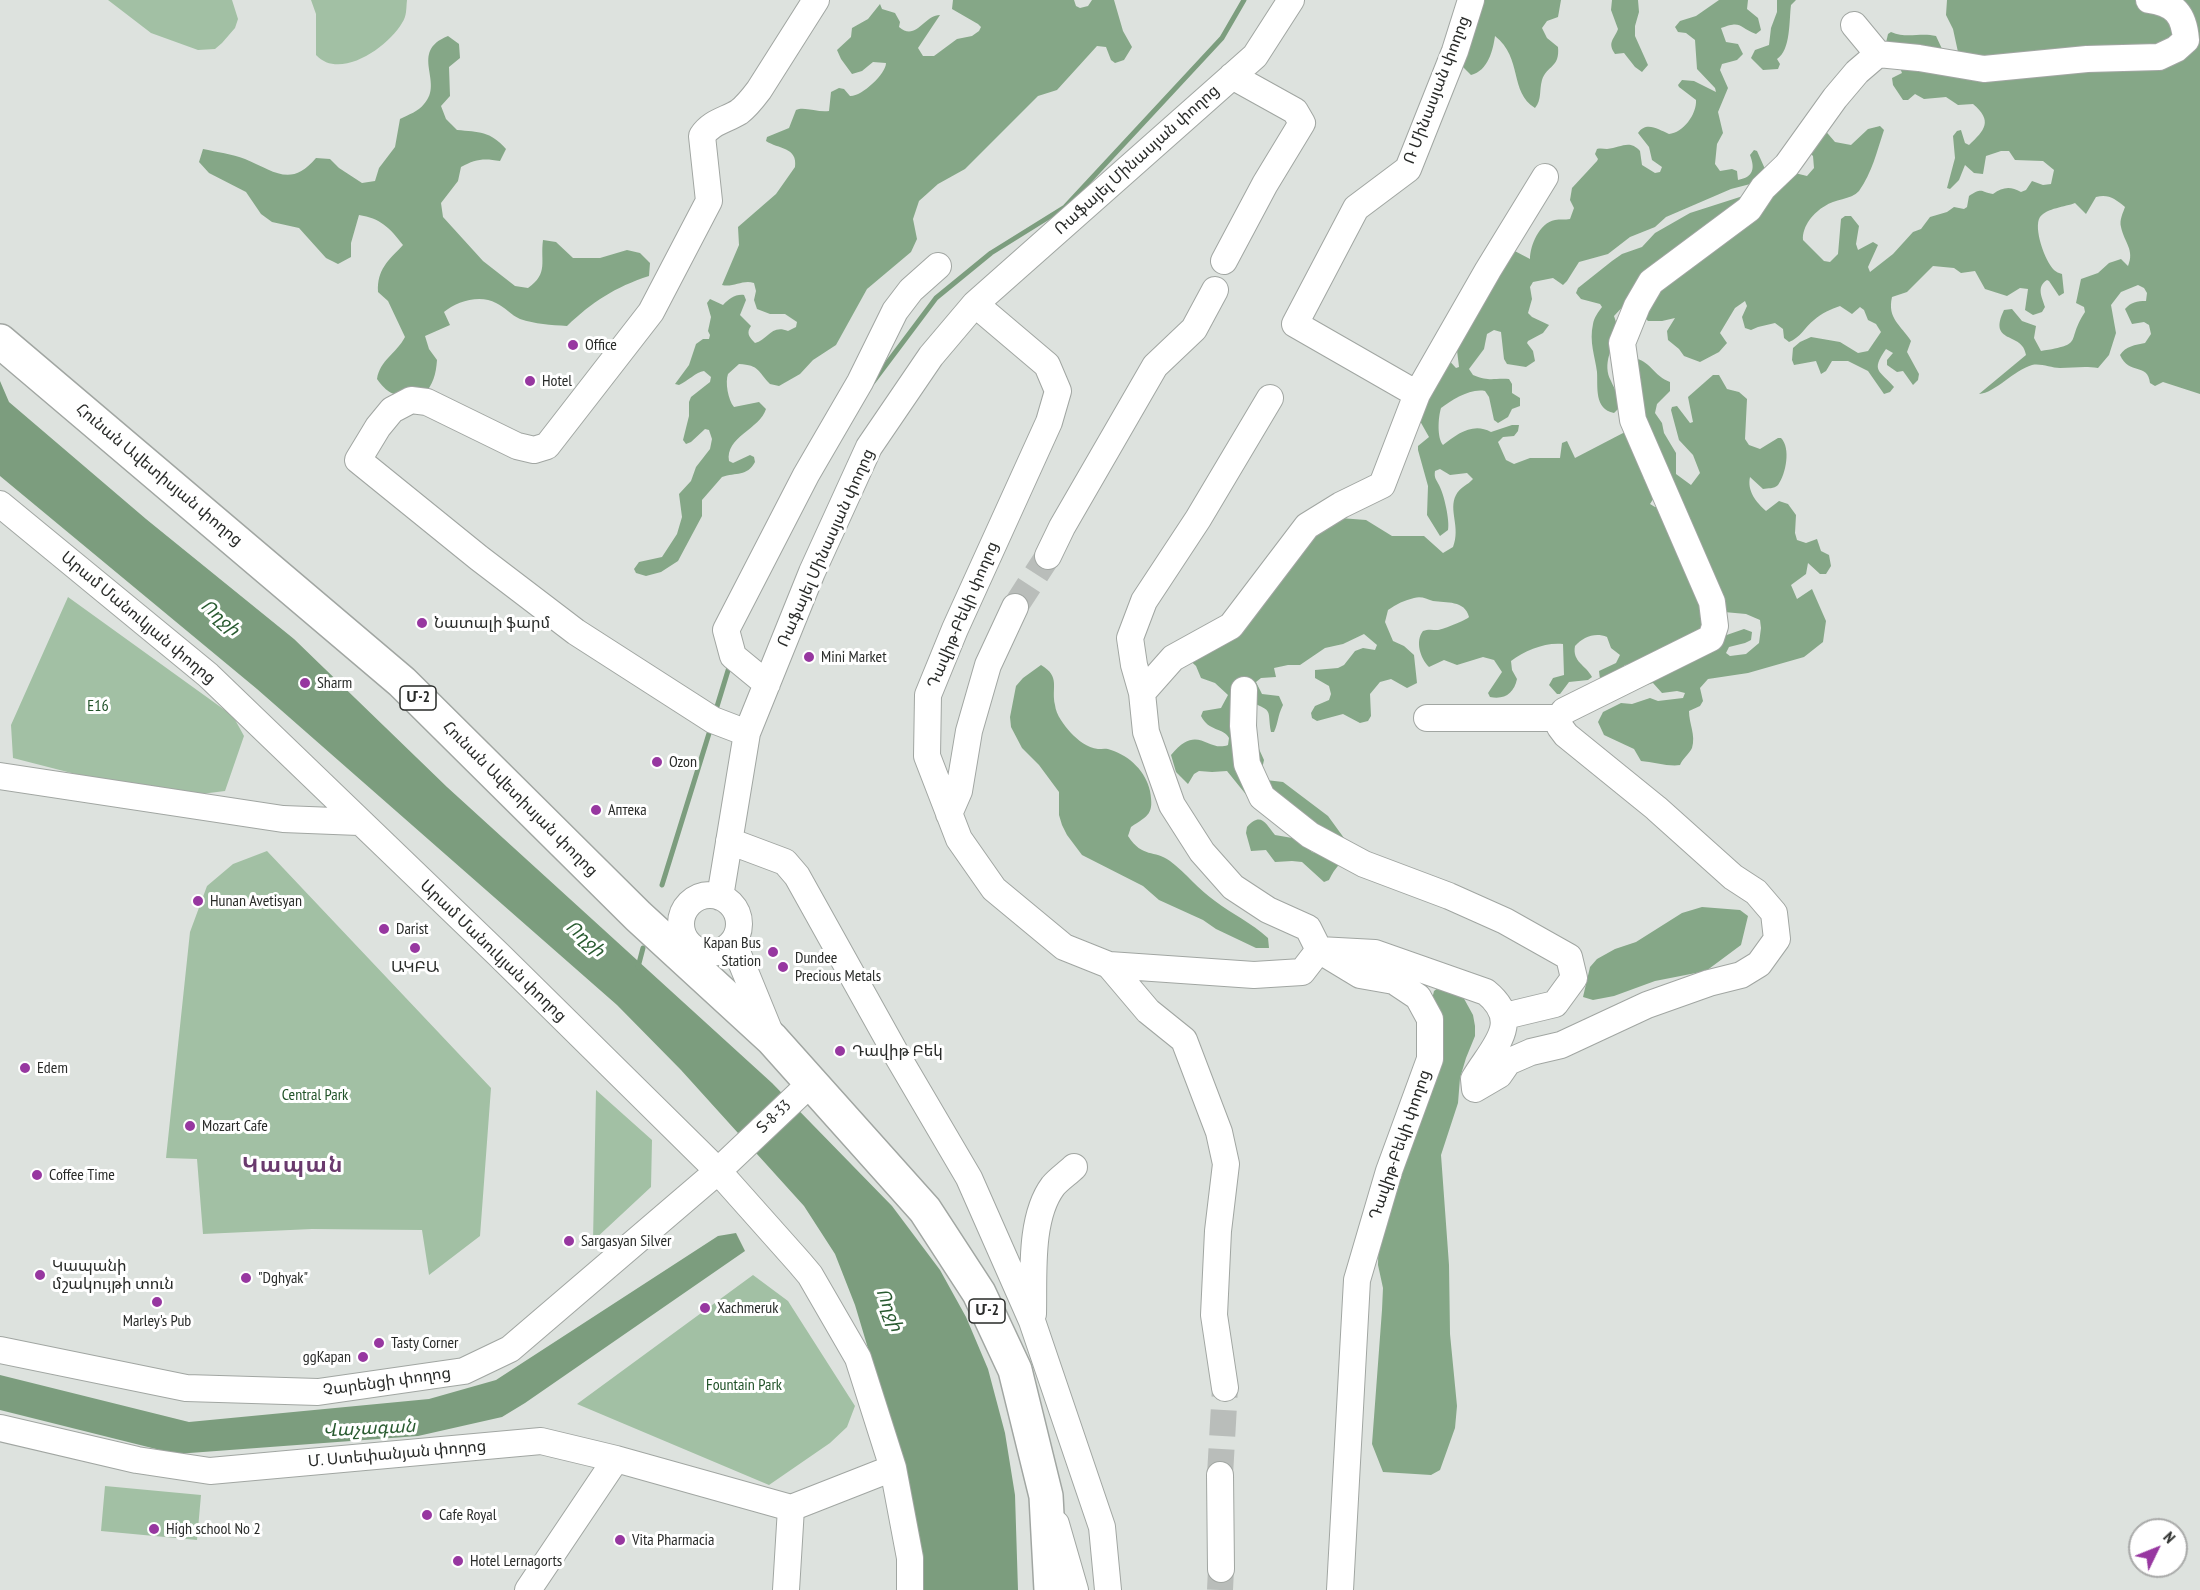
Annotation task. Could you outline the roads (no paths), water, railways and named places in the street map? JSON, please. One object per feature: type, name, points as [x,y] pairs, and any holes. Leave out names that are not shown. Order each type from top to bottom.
[{"type":"highway","name":"Հունան Ավետիսյան փողոց","points":[[0,341],[402,682],[638,916],[772,1039],[806,1087]]},
{"type":"highway","name":"Մ-2","points":[[806,1087],[925,1210],[979,1293],[1015,1370],[1046,1496],[1051,1590]]},
{"type":"street","points":[[747,733],[713,720],[576,632],[479,558],[358,460],[378,427],[392,411],[411,400],[428,402],[518,446],[534,450],[547,446],[651,312],[709,201],[702,136],[707,129],[738,112],[750,101],[816,0]]},
{"type":"street","name":"Ռաֆայել Մինասյան փողոց","points":[[720,897],[747,733],[812,572],[869,447],[932,356],[975,304],[1255,56],[1291,0]]},
{"type":"street","name":"Ռ Մինասյան փողոց","points":[[1417,394],[1295,324],[1356,208],[1408,169],[1455,51],[1471,0]]},
{"type":"street","points":[[1854,26],[1878,54],[1984,69],[2087,59],[2159,57],[2176,49],[2187,40],[2185,23],[2168,3],[2149,0]]},
{"type":"street","points":[[1427,718],[1558,718],[1564,711],[1711,638],[1715,626],[1712,602],[1633,420],[1622,344],[1637,306],[1651,282],[1749,209],[1763,188],[1786,165],[1835,98],[1878,54]]},
{"type":"street","points":[[1224,261],[1302,123],[1295,111],[1232,76]]},
{"type":"street","points":[[1142,693],[1173,658],[1231,626],[1307,526],[1382,484],[1417,394],[1488,270],[1545,177]]},
{"type":"street","points":[[767,684],[733,656],[726,630],[806,475],[860,382],[895,311],[911,290],[938,266]]},
{"type":"street","points":[[1048,556],[1062,527],[1155,366],[1194,329],[1215,290]]},
{"type":"street","name":"Դավիթ-Բեկի փողոց","points":[[975,304],[1047,365],[1058,390],[1049,422],[955,629],[928,695],[927,756],[959,839],[994,889],[1064,947],[1109,965],[1254,975],[1302,972],[1319,950],[1360,975],[1394,981],[1418,998],[1430,1019],[1430,1059],[1389,1171],[1357,1280],[1340,1590]]},
{"type":"street","points":[[1270,398],[1198,519],[1144,601],[1130,638],[1134,665],[1142,693],[1146,732],[1172,805],[1202,852],[1233,887],[1268,910],[1308,928],[1319,950],[1375,953],[1486,992],[1498,1002],[1505,1016],[1501,1038],[1474,1079],[1475,1089],[1499,1076],[1508,1062],[1531,1052],[1562,1045],[1647,1005],[1709,983],[1741,975],[1759,964],[1777,939],[1774,913],[1756,892],[1733,877],[1656,808],[1566,735],[1560,727],[1558,718]]},
{"type":"street","name":"Արամ Մանուկյան փողոց","points":[[0,504],[208,675],[498,954],[718,1171],[799,1262],[816,1285],[858,1358],[893,1468],[910,1558],[910,1590]]},
{"type":"street","points":[[949,813],[959,791],[969,731],[988,665],[1015,607]]},
{"type":"street","points":[[1244,690],[1243,726],[1247,764],[1262,797],[1310,835],[1355,859],[1505,921],[1569,957],[1574,978],[1555,1004],[1505,1016]]},
{"type":"street","points":[[0,776],[284,819],[359,822]]},
{"type":"street","points":[[729,841],[785,862],[797,876],[895,1052],[969,1178],[1032,1321],[1102,1527],[1108,1590]]},
{"type":"street","points":[[638,916],[654,919],[670,917],[685,910],[700,897],[710,895],[728,902],[738,917],[737,935],[733,942],[717,952],[698,950],[690,945],[682,928],[685,910]]},
{"type":"street","points":[[733,942],[772,1039]]},
{"type":"street","name":"Դավիթ-Բեկի փողոց","points":[[1109,965],[1148,1011],[1184,1041],[1219,1132],[1226,1164],[1218,1231],[1214,1315],[1225,1388]]},
{"type":"street","name":"Տ-8-33","points":[[736,1153],[806,1087]]},
{"type":"street","name":"Չարենցի փողոց","points":[[0,1350],[186,1388],[318,1392],[464,1371],[510,1349],[718,1171],[736,1153]]},
{"type":"street","points":[[1032,1321],[1039,1217],[1044,1202],[1054,1185],[1074,1167]]},
{"type":"street","name":"Մ. Ստեփանյան փողոց","points":[[0,1428],[137,1460],[210,1471],[541,1440],[790,1508]]},
{"type":"street","points":[[528,1590],[616,1459]]},
{"type":"street","points":[[786,1590],[790,1508],[893,1468]]},
{"type":"street","points":[[1221,1475],[1221,1569]]},
{"type":"street","points":[[1046,1496],[1075,1590]]},
{"type":"water","name":"Ողջի","points":[[0,381],[9,402],[146,519],[294,639],[447,787],[772,1083],[892,1206],[940,1270],[966,1317],[988,1369],[1005,1433],[1015,1495],[1018,1590],[921,1590],[897,1445],[855,1305],[835,1254],[804,1206],[681,1070],[617,1005],[257,689],[0,476]]},
{"type":"water","name":"Վաչագան","points":[[736,1233],[745,1251],[502,1417],[418,1436],[176,1454],[0,1410],[0,1375],[189,1422],[429,1399],[496,1380],[718,1236]]},
{"type":"waterway","points":[[873,382],[936,298],[991,253],[1065,207],[1222,38],[1244,0]]},
{"type":"waterway","points":[[715,713],[730,664]]},
{"type":"waterway","points":[[662,885],[711,727]]},
{"type":"waterway","points":[[638,967],[643,948]]},
{"type":"tunnel","points":[[1015,607],[1048,556]]},
{"type":"tunnel","points":[[1220,1475],[1225,1388]]},
{"type":"tunnel","points":[[1220,1590],[1221,1569]]},
{"type":"place","name":"Office","points":[[573,345]]},
{"type":"place","name":"Hotel","points":[[530,381]]},
{"type":"place","name":"Նատալի ֆարմ","points":[[422,623]]},
{"type":"place","name":"Mini Market","points":[[809,657]]},
{"type":"place","name":"Sharm","points":[[305,683]]},
{"type":"place","name":"Ozon","points":[[657,762]]},
{"type":"place","name":"Аптека","points":[[596,810]]},
{"type":"place","name":"Hunan Avetisyan","points":[[198,901]]},
{"type":"place","name":"Darist","points":[[384,929]]},
{"type":"place","name":"ԱԿԲԱ","points":[[415,948]]},
{"type":"place","name":"Kapan Bus Station","points":[[773,952]]},
{"type":"place","name":"Dundee Precious Metals","points":[[783,967]]},
{"type":"place","name":"Դավիթ Բեկ","points":[[840,1051]]},
{"type":"place","name":"Edem","points":[[25,1068]]},
{"type":"place","name":"Mozart Cafe","points":[[190,1126]]},
{"type":"place","name":"Coffee Time","points":[[37,1175]]},
{"type":"place","name":"Sargasyan Silver","points":[[569,1241]]},
{"type":"place","name":"Կապանի մշակույթի տուն","points":[[40,1275]]},
{"type":"place","name":"\"Dghyak\"","points":[[246,1278]]},
{"type":"place","name":"Marley's Pub","points":[[157,1302]]},
{"type":"place","name":"Xachmeruk","points":[[705,1308]]},
{"type":"place","name":"Tasty Corner","points":[[379,1343]]},
{"type":"place","name":"ggKapan","points":[[363,1357]]},
{"type":"place","name":"Cafe Royal","points":[[427,1515]]},
{"type":"place","name":"High school No 2","points":[[154,1529]]},
{"type":"place","name":"Vita Pharmacia","points":[[620,1540]]},
{"type":"place","name":"Hotel Lernagorts","points":[[458,1561]]},
{"type":"district","name":"Կապան","points":[[293,1166]]},
{"type":"park label","name":"E16","points":[[98,706]]},
{"type":"park label","name":"Central Park","points":[[315,1095]]},
{"type":"park label","name":"Fountain Park","points":[[744,1385]]}]
